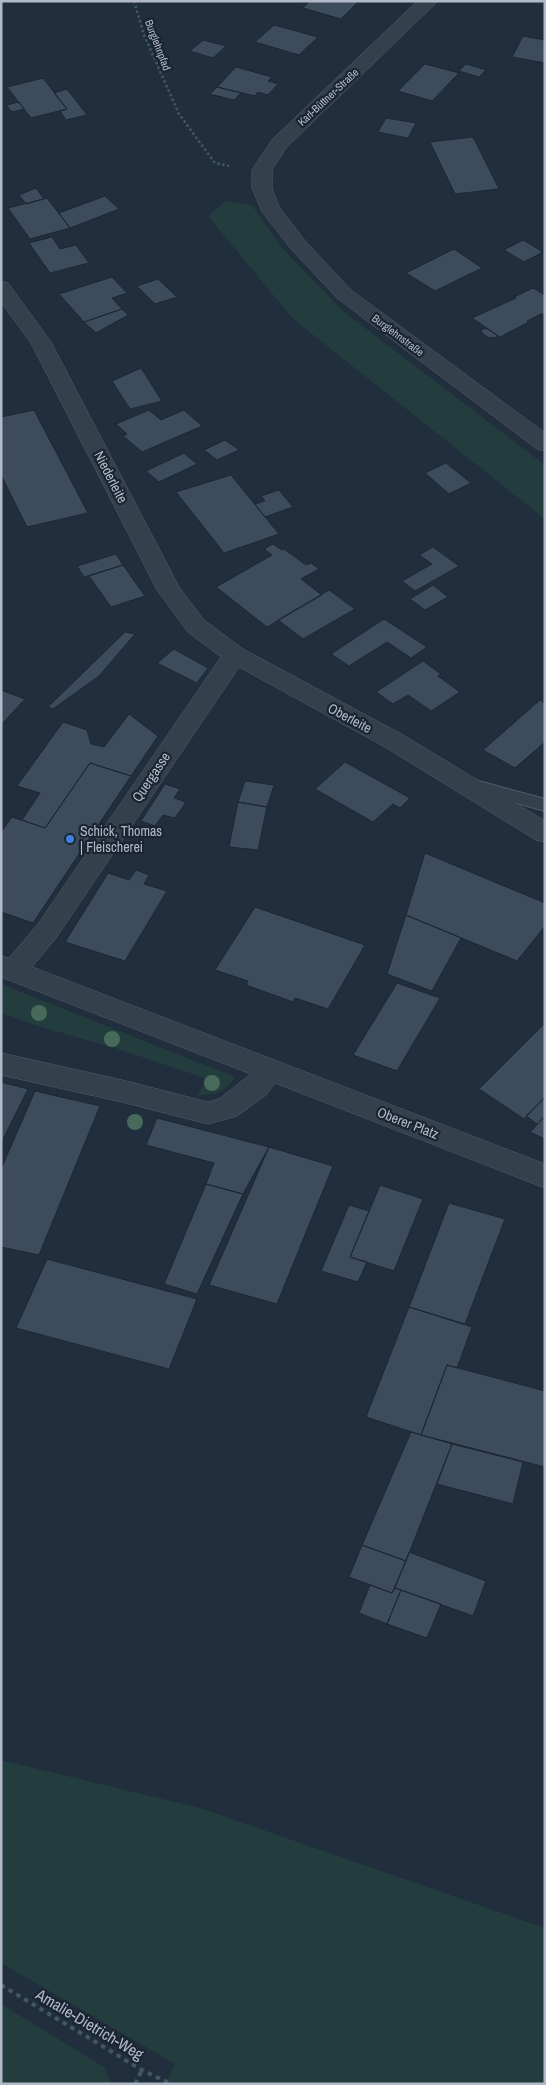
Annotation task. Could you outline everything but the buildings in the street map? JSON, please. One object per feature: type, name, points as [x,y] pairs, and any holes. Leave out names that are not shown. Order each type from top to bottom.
[{"type":"street","name":"Karl-Büttner-Straße","points":[[269,208],[262,188],[262,170],[279,144],[429,1]]},
{"type":"street","name":"Burglehnstraße","points":[[269,208],[299,246],[344,294],[545,444]]},
{"type":"street","name":"Niederleite","points":[[1,287],[41,342],[169,590],[196,626],[235,655]]},
{"type":"street","name":"Oberleite","points":[[235,655],[394,741],[545,833]]},
{"type":"street","name":"Quergasse","points":[[8,968],[46,930],[235,655]]},
{"type":"street","name":"Oberer Platz","points":[[8,968],[545,1176]]},
{"type":"street","points":[[1,1064],[122,1091],[208,1114],[227,1108],[256,1087],[270,1070]]},
{"type":"lane","name":"Oberleite","points":[[464,783],[545,805]]},
{"type":"path","name":"Burglehnpfad","points":[[134,1],[144,35],[168,93],[179,114],[215,163],[222,165]]},
{"type":"path","name":"Amalie-Dietrich-Weg","points":[[1,1985],[142,2070],[169,2083]]},
{"type":"path","points":[[136,2084],[142,2070]]},
{"type":"green space","points":[[226,201],[252,205],[283,249],[343,311],[545,465],[545,519],[293,319],[208,216]]},
{"type":"green space","points":[[1,984],[235,1077],[227,1087],[219,1092],[197,1095],[208,1079],[1,1013]]},
{"type":"green space","points":[[1,1760],[200,1808],[545,1928],[545,2084],[165,2084],[175,2064],[1,1963]]},
{"type":"green space","points":[[1,2004],[104,2067],[111,2084],[1,2084]]},
{"type":"place","name":"Schick, Thomas | Fleischerei","points":[[70,839]]}]
